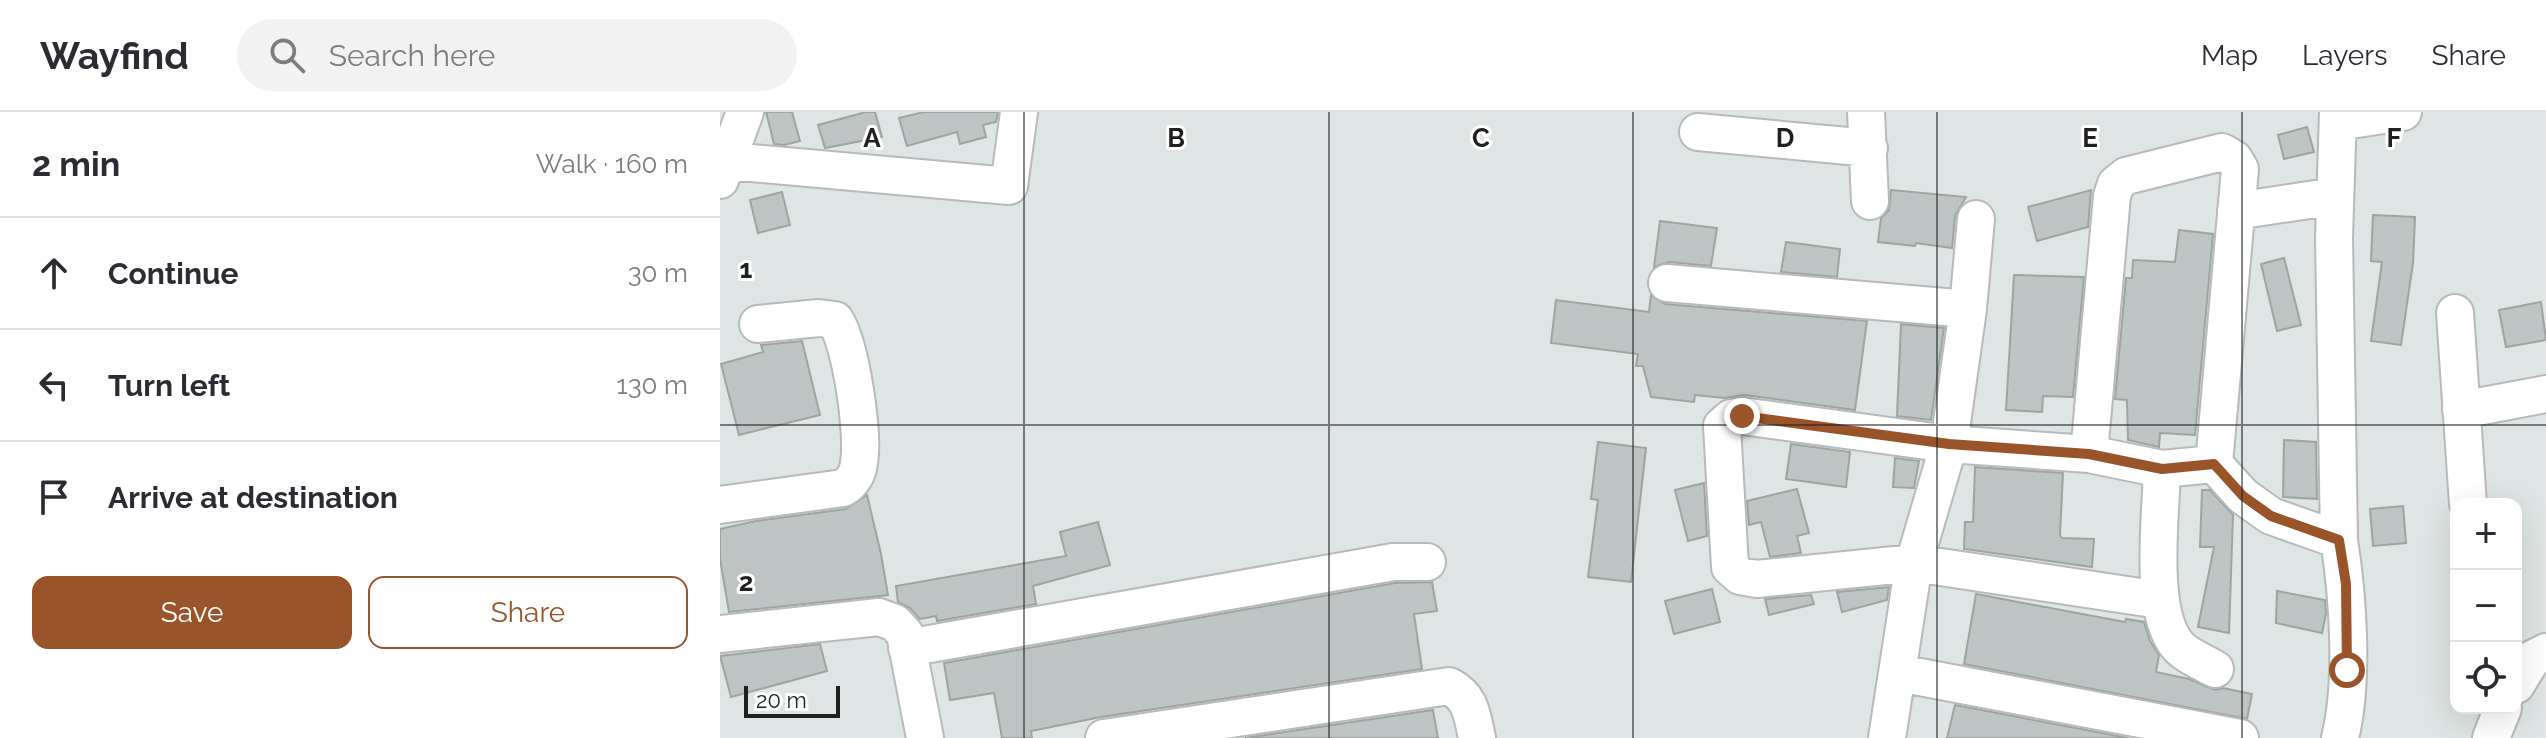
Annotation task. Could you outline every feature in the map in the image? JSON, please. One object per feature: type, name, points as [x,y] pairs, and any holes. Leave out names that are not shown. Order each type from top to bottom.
[{"type":"street","points":[[745,112],[724,170],[1009,186],[1019,112]]},
{"type":"street","points":[[1866,112],[1870,201]]},
{"type":"street","points":[[2340,738],[2347,670],[2346,584],[2339,540],[2334,238],[2338,117],[2403,112]]},
{"type":"street","points":[[1698,132],[1869,148]]},
{"type":"street","points":[[2089,454],[2112,196],[2116,184],[2126,176],[2222,152],[2234,159],[2240,169],[2214,464],[2243,496],[2271,516],[2339,540]]},
{"type":"street","points":[[2236,211],[2335,196]]},
{"type":"street","points":[[1887,738],[1914,563],[1949,444],[1968,309],[1976,219]]},
{"type":"street","points":[[1667,283],[1968,309]]},
{"type":"street","points":[[2455,313],[2468,498]]},
{"type":"street","points":[[720,505],[843,488],[852,480],[859,464],[851,362],[835,320],[819,318],[758,324]]},
{"type":"street","points":[[2461,410],[2546,394]]},
{"type":"street","points":[[2160,600],[1914,563],[1757,579],[1740,576],[1730,567],[1722,426],[1731,418],[1742,416],[1949,444],[2089,454],[2162,469],[2214,464]]},
{"type":"street","points":[[2162,469],[2160,600],[2165,622],[2181,649],[2215,669]]},
{"type":"street","points":[[907,648],[1393,562],[1427,562]]},
{"type":"street","points":[[720,634],[879,617],[895,623],[905,634],[925,738]]},
{"type":"street","points":[[1899,673],[2240,738]]},
{"type":"street","points":[[1104,738],[1449,686],[1469,702],[1477,738]]},
{"type":"street","points":[[2491,738],[2501,714]]},
{"type":"building","points":[[766,112],[792,112],[800,141],[774,144]]},
{"type":"building","points":[[875,112],[882,137],[825,148],[818,125]]},
{"type":"building","points":[[924,112],[998,112],[996,122],[983,125],[986,137],[960,144],[957,132],[907,146],[899,118]]},
{"type":"building","points":[[2307,127],[2314,152],[2284,159],[2278,135]]},
{"type":"building","points":[[1891,190],[1966,197],[1955,216],[1952,248],[1878,242],[1881,218],[1889,210]]},
{"type":"building","points":[[2091,190],[2088,227],[2037,241],[2028,207]]},
{"type":"building","points":[[782,192],[790,225],[758,233],[750,200]]},
{"type":"building","points":[[2373,215],[2415,217],[2413,263],[2401,345],[2371,341],[2382,262],[2371,261]]},
{"type":"building","points":[[1660,221],[1717,228],[1711,266],[1669,262],[1654,267]]},
{"type":"building","points":[[2179,230],[2213,234],[2195,435],[2160,433],[2159,447],[2128,440],[2127,400],[2115,399],[2126,278],[2132,278],[2133,260],[2175,262]]},
{"type":"building","points":[[1786,242],[1840,249],[1837,277],[1781,272]]},
{"type":"building","points":[[2284,258],[2301,325],[2277,331],[2261,264]]},
{"type":"building","points":[[2014,275],[2084,277],[2073,397],[2043,396],[2042,412],[2006,410]]},
{"type":"building","points":[[1651,295],[1665,304],[1867,321],[1855,410],[1745,395],[1725,398],[1695,395],[1694,402],[1651,397],[1643,366],[1636,366],[1638,354],[1551,343],[1556,300],[1649,312]]},
{"type":"building","points":[[2541,302],[2546,340],[2506,347],[2499,310]]},
{"type":"building","points":[[1901,324],[1944,328],[1931,420],[1897,416]]},
{"type":"building","points":[[802,341],[820,415],[739,435],[721,364],[763,352],[761,345]]},
{"type":"building","points":[[2284,440],[2316,442],[2317,499],[2283,497]]},
{"type":"building","points":[[1598,442],[1646,448],[1631,582],[1588,577],[1598,500],[1591,499]]},
{"type":"building","points":[[1791,444],[1850,452],[1846,487],[1786,479]]},
{"type":"building","points":[[1895,458],[1919,461],[1914,488],[1893,487]]},
{"type":"building","points":[[1975,467],[2063,473],[2060,535],[2062,538],[2094,539],[2092,567],[1964,549],[1965,522],[1973,522]]},
{"type":"building","points":[[1704,483],[1707,536],[1688,541],[1675,490]]},
{"type":"building","points":[[1797,489],[1809,533],[1797,536],[1801,553],[1770,557],[1761,522],[1749,525],[1747,501]]},
{"type":"building","points":[[2202,490],[2210,490],[2233,515],[2229,633],[2198,627],[2214,547],[2200,547]]},
{"type":"building","points":[[867,495],[888,595],[729,612],[720,559],[720,529],[846,509]]},
{"type":"building","points":[[2403,506],[2406,543],[2373,546],[2370,509]]},
{"type":"building","points":[[1098,522],[1110,565],[1033,586],[1036,604],[937,621],[936,616],[920,619],[910,608],[898,602],[896,586],[1066,556],[1060,532]]},
{"type":"building","points":[[1432,582],[1437,611],[1414,614],[1422,669],[1101,717],[1031,731],[1032,738],[1002,738],[994,693],[950,700],[944,663],[1395,583]]},
{"type":"building","points":[[1889,587],[1887,600],[1842,612],[1837,592]]},
{"type":"building","points":[[1712,589],[1720,622],[1674,634],[1665,601]]},
{"type":"building","points":[[2277,591],[2325,600],[2322,633],[2276,623]]},
{"type":"building","points":[[1976,594],[2125,622],[2126,619],[2144,622],[2150,641],[2159,655],[2156,672],[2189,679],[2215,690],[2223,688],[2252,694],[2247,719],[1964,664]]},
{"type":"building","points":[[1811,595],[1814,604],[1769,615],[1765,599]]},
{"type":"building","points":[[820,644],[827,671],[731,697],[720,656]]},
{"type":"building","points":[[1955,705],[2128,738],[1947,738]]},
{"type":"building","points":[[1433,710],[1438,738],[1245,738]]},
{"type":"route","points":[[1742,416],[1949,444],[2089,454],[2162,469],[2214,464],[2243,496],[2271,516],[2339,540],[2346,584],[2347,670]]}]
